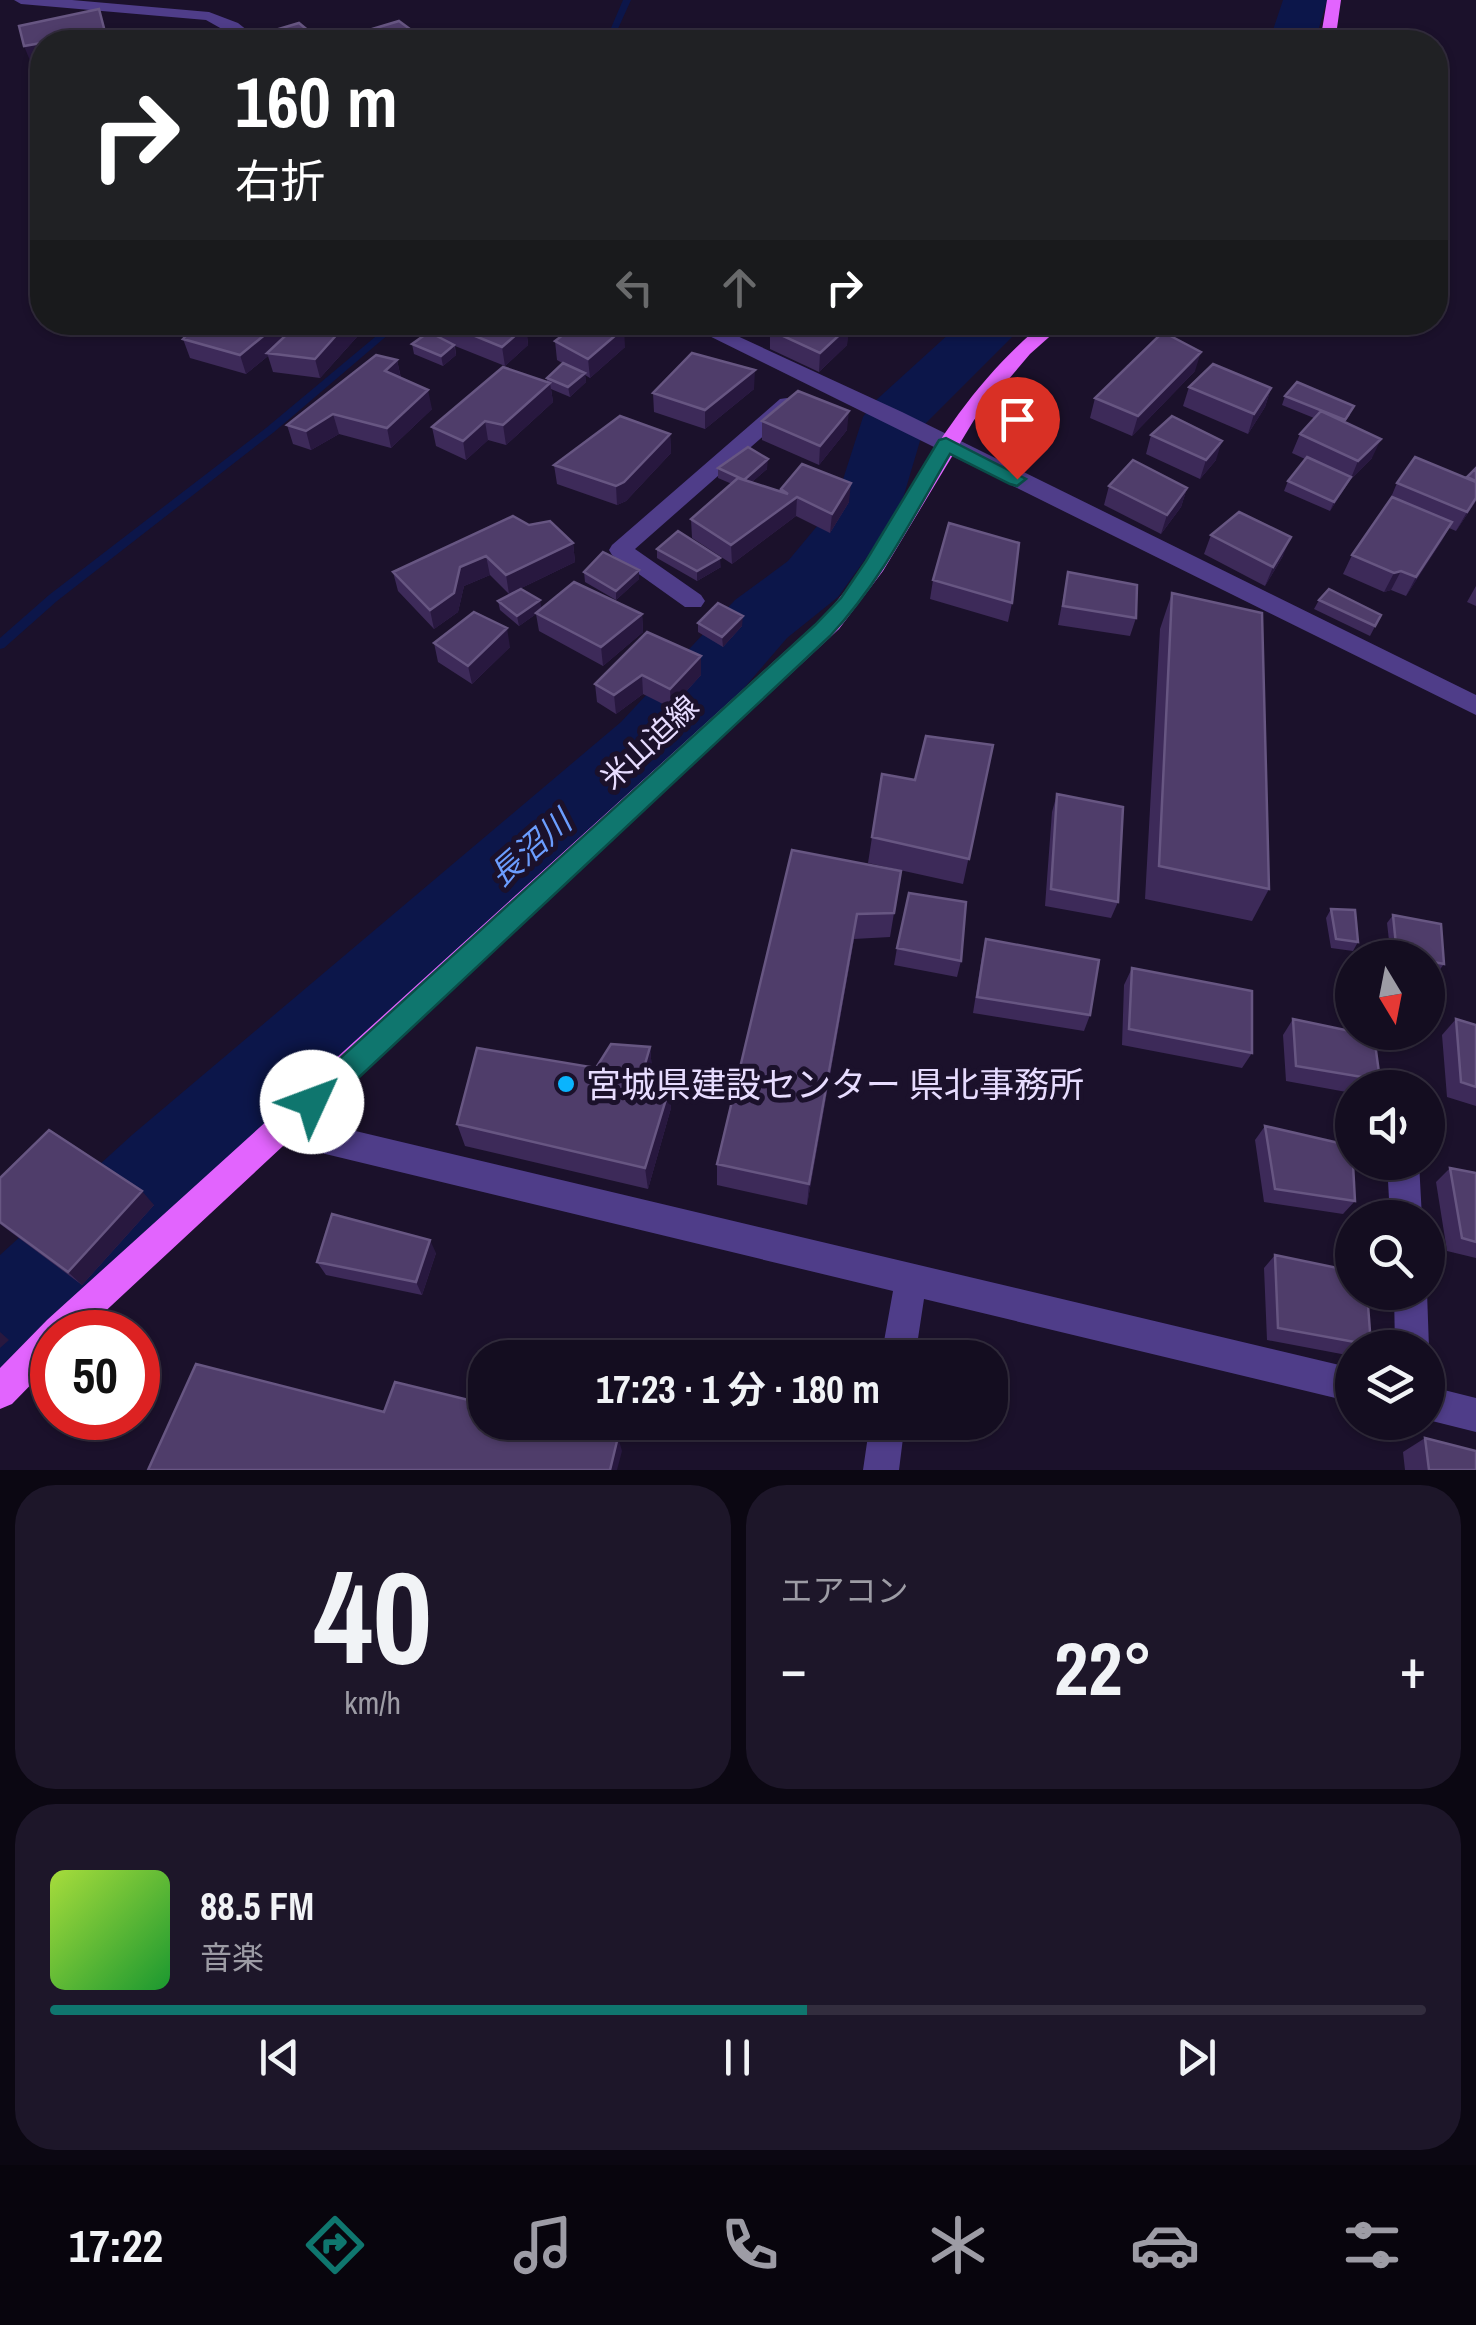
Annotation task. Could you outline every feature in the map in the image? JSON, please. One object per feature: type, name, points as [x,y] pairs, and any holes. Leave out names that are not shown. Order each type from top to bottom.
[{"type":"main road","points":[[1330,30],[1334,0]]},
{"type":"main road","name":"米山迫線","points":[[83,1310],[284,1129],[848,604],[946,444],[1008,367],[1043,335]]},
{"type":"main road","points":[[0,1392],[30,1361]]},
{"type":"street","points":[[21,0],[195,14],[220,19],[236,30]]},
{"type":"street","points":[[195,14],[208,0]]},
{"type":"street","points":[[718,335],[1476,706]]},
{"type":"street","points":[[693,600],[620,550],[814,380]]},
{"type":"street","points":[[284,1129],[1335,1381]]},
{"type":"street","points":[[901,1340],[911,1279]]},
{"type":"street","points":[[1445,1408],[1476,1415]]},
{"type":"street","points":[[881,1470],[885,1440]]},
{"type":"building","points":[[99,9],[104,30],[30,30],[30,45],[24,46],[19,26]]},
{"type":"building","points":[[399,21],[411,30],[369,30]]},
{"type":"building","points":[[299,23],[308,30],[275,30]]},
{"type":"building","points":[[187,335],[265,335],[240,355],[183,339]]},
{"type":"building","points":[[286,335],[336,335],[315,359],[267,353]]},
{"type":"building","points":[[425,335],[435,335],[454,345],[441,356],[412,344]]},
{"type":"building","points":[[473,335],[516,335],[502,347]]},
{"type":"building","points":[[563,335],[616,335],[588,359],[555,341]]},
{"type":"building","points":[[781,335],[839,335],[820,353]]},
{"type":"building","points":[[1160,335],[1169,335],[1201,352],[1138,416],[1095,398]]},
{"type":"building","points":[[692,353],[755,370],[705,410],[653,393]]},
{"type":"building","points":[[376,355],[397,360],[385,371],[428,390],[387,428],[333,414],[306,431],[287,425]]},
{"type":"building","points":[[563,363],[585,373],[568,387],[547,378]]},
{"type":"building","points":[[1213,364],[1271,388],[1254,414],[1189,387]]},
{"type":"building","points":[[503,367],[550,383],[503,425],[485,421],[463,441],[432,427]]},
{"type":"building","points":[[1297,382],[1354,406],[1345,420],[1285,396]]},
{"type":"building","points":[[798,391],[849,411],[820,446],[762,421]]},
{"type":"building","points":[[1321,411],[1381,439],[1358,461],[1300,434]]},
{"type":"building","points":[[620,416],[670,434],[624,482],[616,486],[554,465]]},
{"type":"building","points":[[1172,416],[1222,441],[1206,460],[1151,435]]},
{"type":"building","points":[[748,447],[768,459],[744,480],[718,468]]},
{"type":"building","points":[[1307,457],[1351,477],[1334,502],[1288,481]]},
{"type":"building","points":[[1415,457],[1476,482],[1476,498],[1467,512],[1397,483]]},
{"type":"building","points":[[1133,460],[1187,488],[1167,515],[1109,486]]},
{"type":"building","points":[[802,464],[851,483],[832,514],[797,497],[731,545],[691,519],[738,478],[788,494],[781,489]]},
{"type":"building","points":[[1392,497],[1452,522],[1416,577],[1401,571],[1394,573],[1352,555]]},
{"type":"building","points":[[1239,512],[1291,537],[1273,567],[1211,535]]},
{"type":"building","points":[[513,516],[529,525],[550,521],[573,543],[506,575],[486,556],[460,567],[454,593],[430,610],[393,572]]},
{"type":"building","points":[[949,523],[1019,543],[1012,603],[933,580]]},
{"type":"building","points":[[678,531],[720,558],[697,571],[657,549]]},
{"type":"building","points":[[603,552],[639,570],[616,591],[584,572]]},
{"type":"building","points":[[1068,572],[1137,585],[1136,618],[1063,606]]},
{"type":"building","points":[[574,582],[642,614],[601,647],[536,613]]},
{"type":"building","points":[[521,589],[540,600],[517,616],[498,601]]},
{"type":"building","points":[[1329,589],[1381,615],[1375,626],[1319,600]]},
{"type":"building","points":[[1172,593],[1262,613],[1269,889],[1159,866]]},
{"type":"building","points":[[718,603],[743,616],[722,637],[698,623]]},
{"type":"building","points":[[474,612],[507,628],[468,666],[434,643]]},
{"type":"building","points":[[647,632],[701,656],[670,689],[642,675],[614,695],[595,684]]},
{"type":"building","points":[[926,736],[993,745],[969,859],[872,837],[882,774],[915,780]]},
{"type":"building","points":[[1057,794],[1123,807],[1118,902],[1051,889]]},
{"type":"building","points":[[792,850],[901,871],[894,913],[857,914],[809,1184],[717,1164]]},
{"type":"building","points":[[909,893],[966,902],[961,961],[897,948]]},
{"type":"building","points":[[1331,909],[1355,910],[1358,940],[1336,939]]},
{"type":"building","points":[[1393,915],[1441,924],[1442,940],[1396,940]]},
{"type":"building","points":[[986,939],[1099,960],[1090,1015],[977,997]]},
{"type":"building","points":[[1132,968],[1252,991],[1252,1053],[1129,1029]]},
{"type":"building","points":[[1293,1019],[1335,1028],[1335,1050],[1376,1050],[1379,1070],[1335,1072],[1296,1066]]},
{"type":"building","points":[[1456,1019],[1476,1025],[1476,1087],[1461,1082]]},
{"type":"building","points":[[611,1044],[650,1047],[641,1078],[670,1086],[645,1168],[457,1124],[477,1048],[596,1068]]},
{"type":"building","points":[[1265,1126],[1335,1142],[1335,1180],[1354,1180],[1355,1200],[1348,1200],[1275,1189]]},
{"type":"building","points":[[49,1130],[142,1191],[68,1272],[0,1222],[0,1178]]},
{"type":"building","points":[[1450,1168],[1476,1173],[1476,1242],[1462,1238]]},
{"type":"building","points":[[332,1214],[430,1240],[416,1282],[317,1262]]},
{"type":"building","points":[[1275,1255],[1335,1267],[1335,1310],[1368,1310],[1370,1330],[1335,1330],[1335,1338],[1278,1328]]},
{"type":"building","points":[[196,1364],[384,1412],[395,1382],[468,1400],[468,1440],[617,1440],[610,1470],[148,1470]]},
{"type":"building","points":[[1425,1440],[1476,1451],[1476,1470],[1429,1470]]},
{"type":"waterway","points":[[613,30],[627,0]]},
{"type":"waterway","name":"長沼川","points":[[1296,30],[1305,0]]},
{"type":"waterway","points":[[0,645],[53,598],[270,430],[383,335]]},
{"type":"waterway","name":"長沼川","points":[[0,1325],[166,1168],[649,744],[761,619],[813,579],[855,526],[871,495],[895,417],[984,335]]},
{"type":"place","name":"宮城県建設センター 県北事務所","points":[[566,1084]]},
{"type":"route","points":[[312,1102],[796,657],[848,604],[946,444],[1017,479]]}]
